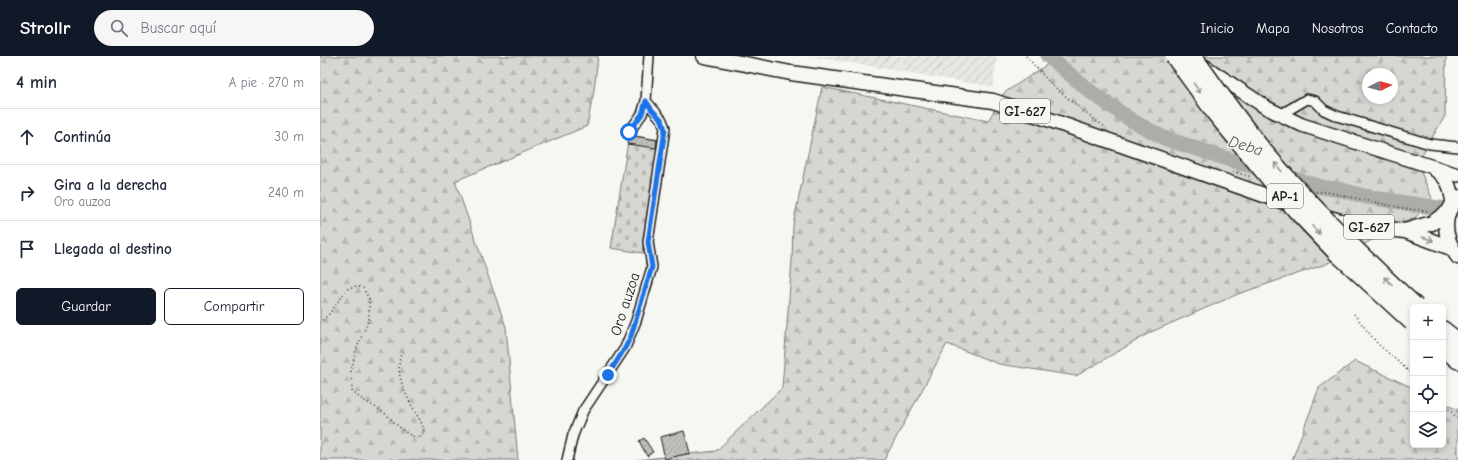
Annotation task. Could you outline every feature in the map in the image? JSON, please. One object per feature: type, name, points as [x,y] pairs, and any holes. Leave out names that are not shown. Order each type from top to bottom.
[{"type":"highway","name":"AP-1","points":[[1174,56],[1216,114],[1296,210],[1336,252],[1410,315]]},
{"type":"highway","name":"AP-1","points":[[1193,56],[1227,104],[1261,147],[1410,313]]},
{"type":"highway","points":[[1446,332],[1458,342]]},
{"type":"highway","points":[[1446,350],[1458,360]]},
{"type":"main road","name":"GI-627","points":[[704,56],[791,73],[993,101],[1333,220],[1405,231],[1454,252]]},
{"type":"main road","name":"GI-627","points":[[1405,231],[1432,223],[1452,206]]},
{"type":"main road","name":"GI-627","points":[[1452,206],[1446,230],[1454,252]]},
{"type":"street","points":[[629,132],[642,114],[646,101],[646,81],[649,56]]},
{"type":"street","points":[[1189,56],[1222,79],[1280,115],[1302,125],[1458,175]]},
{"type":"street","points":[[1280,115],[1307,99],[1315,101],[1324,110],[1337,116],[1430,144],[1458,147]]},
{"type":"street","name":"Oro auzoa","points":[[567,460],[573,435],[583,411],[617,361],[631,336],[652,267],[648,242],[665,128],[662,120],[652,110],[646,101]]},
{"type":"street","points":[[1433,168],[1442,174],[1450,186],[1452,206]]},
{"type":"path","points":[[1026,56],[1051,84],[1088,115],[1105,127]]},
{"type":"path","points":[[1232,172],[1253,177]]},
{"type":"path","points":[[1313,192],[1326,192],[1407,209],[1429,211]]},
{"type":"path","points":[[320,323],[330,313],[347,289],[355,286],[363,288],[369,299],[369,319],[356,350],[351,371],[350,384],[352,391],[357,397],[384,413],[400,429],[413,437],[419,438],[423,435],[424,431],[399,376],[398,366],[402,351]]},
{"type":"path","points":[[1354,314],[1377,343],[1410,372]]},
{"type":"path","points":[[1446,406],[1458,419]]},
{"type":"shaded area","points":[[810,56],[997,56],[993,87]]},
{"type":"green space","points":[[320,56],[598,56],[594,90],[587,126],[455,181],[506,327],[518,460],[320,460]]},
{"type":"green space","points":[[1060,56],[1446,56],[1445,116],[1417,163],[1432,198],[1416,217],[1326,264],[1238,294],[1151,332],[1076,376],[999,364],[947,344],[884,460],[637,460],[716,451],[782,388],[792,260],[793,225],[822,87],[988,121],[1004,93]]},
{"type":"green space","points":[[629,135],[660,140],[642,253],[611,248]]},
{"type":"green space","points":[[1355,361],[1410,387],[1410,448],[1446,448],[1446,404],[1458,410],[1458,460],[1292,460],[1319,388]]},
{"type":"building","points":[[634,136],[657,140],[656,148],[627,144],[628,138]]},
{"type":"building","points":[[684,431],[690,453],[665,459],[660,437]]},
{"type":"building","points":[[644,438],[653,452],[647,456],[639,441]]},
{"type":"waterway","name":"Deba","points":[[1048,56],[1091,92],[1131,120],[1164,138],[1321,187],[1342,190],[1367,197],[1458,211]]},
{"type":"route","points":[[608,375],[631,336],[652,267],[648,242],[665,130],[664,122],[652,110],[646,101],[642,114],[629,132]]}]
